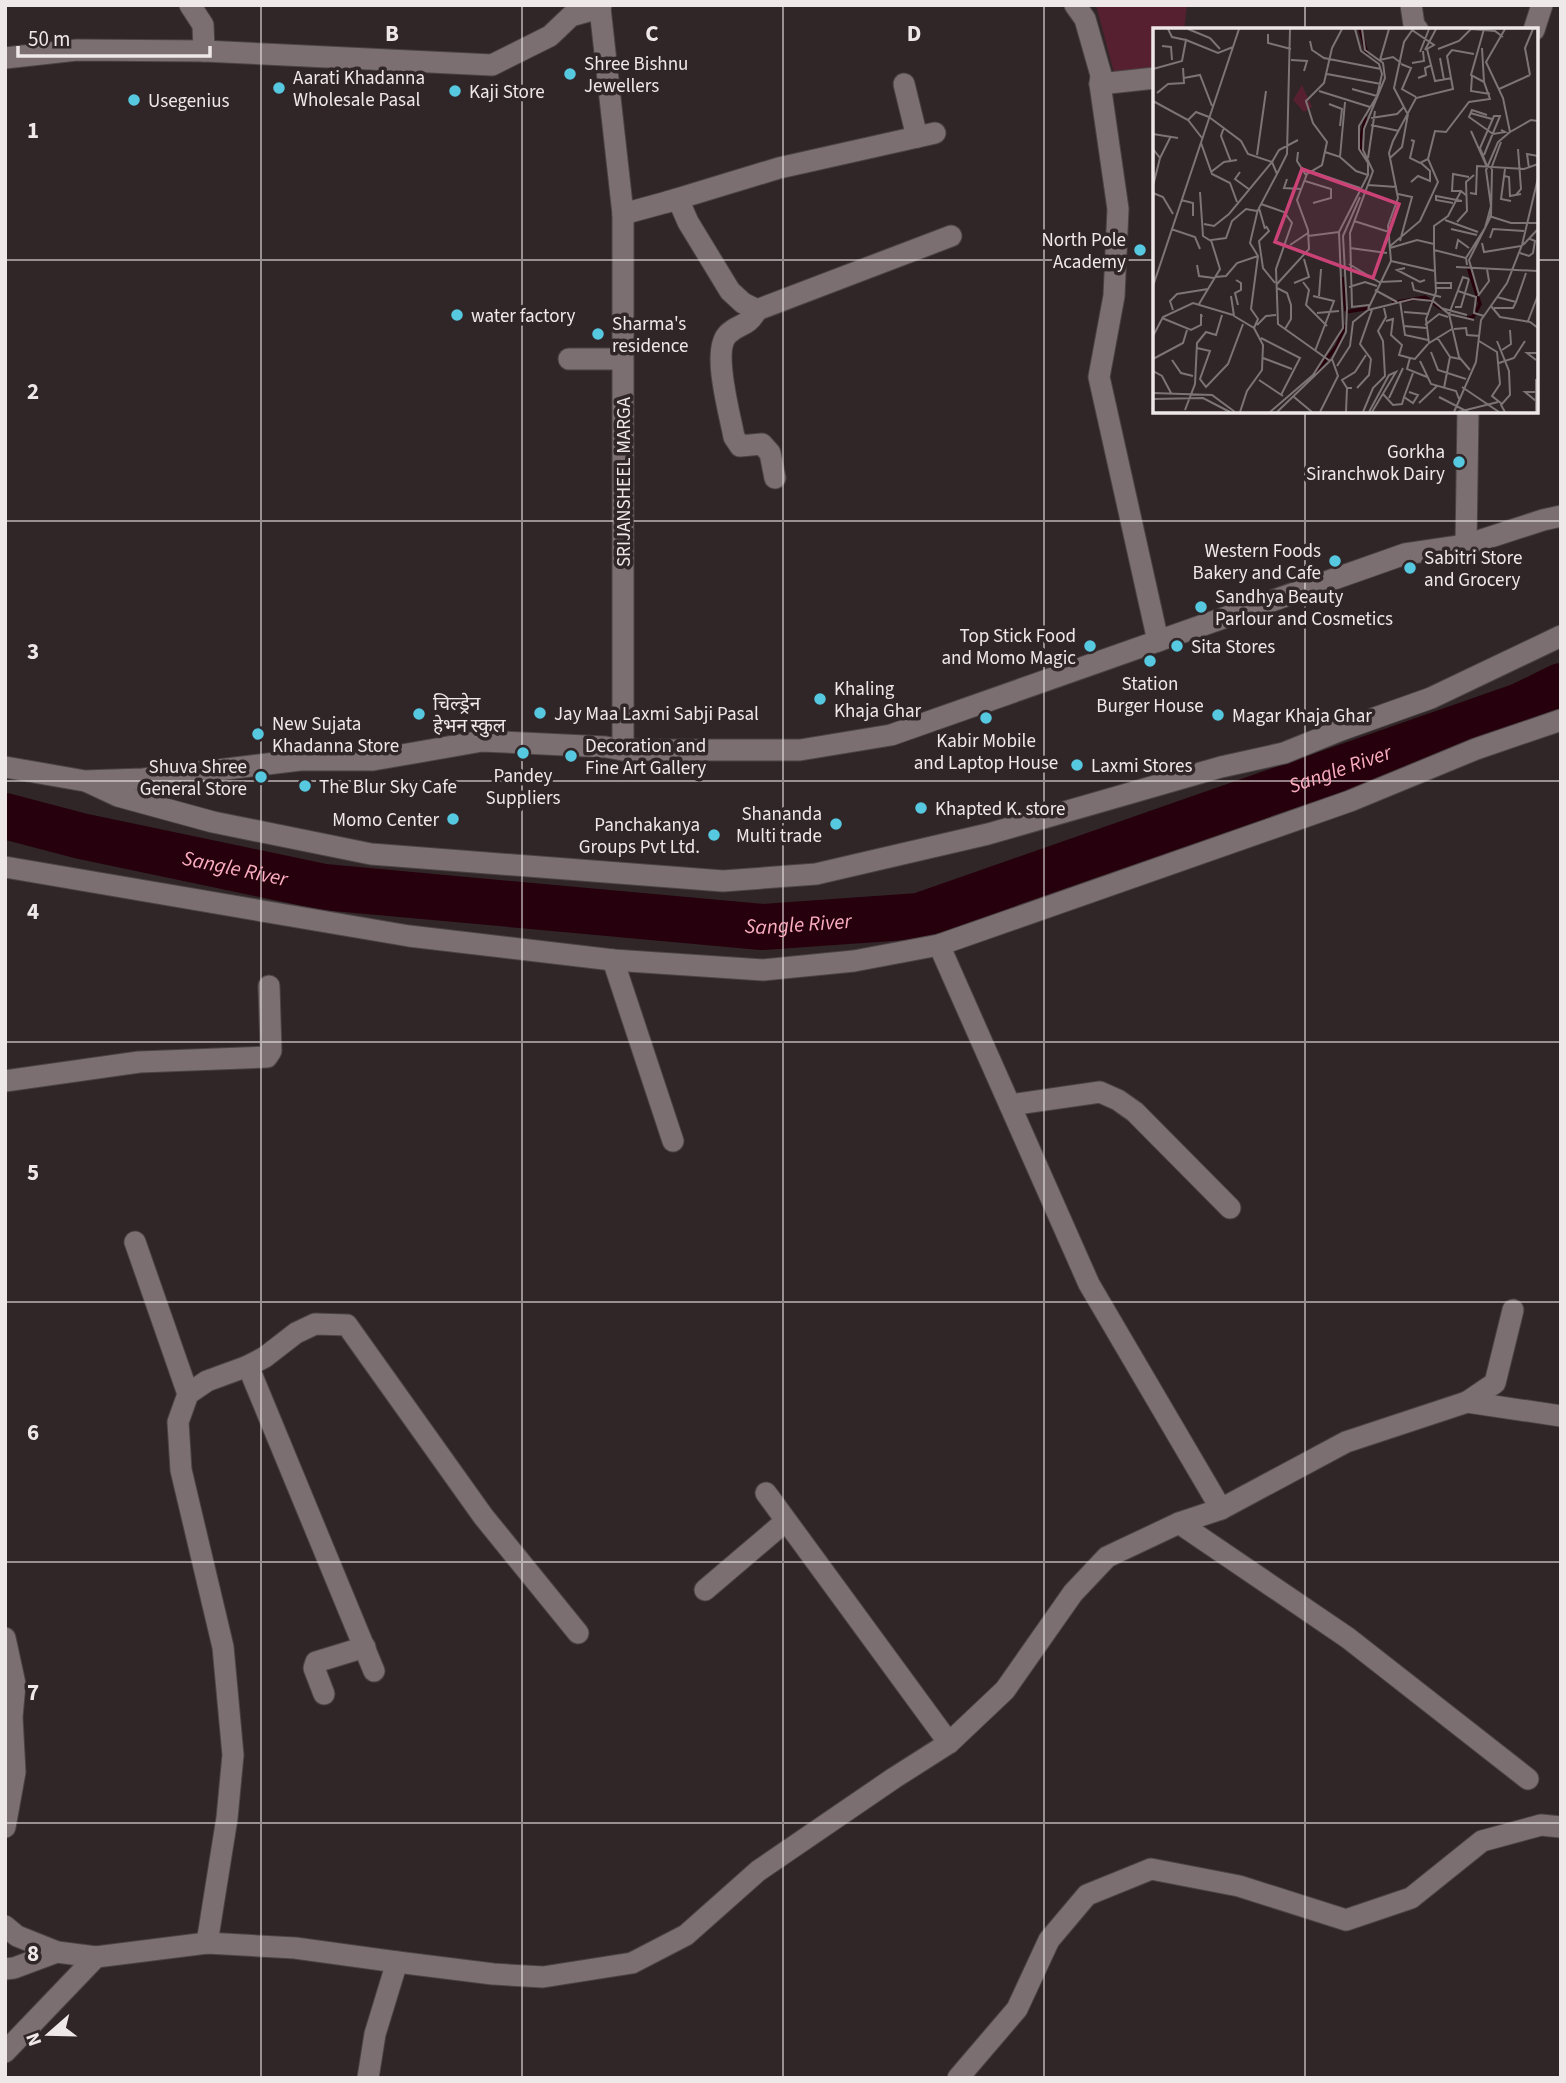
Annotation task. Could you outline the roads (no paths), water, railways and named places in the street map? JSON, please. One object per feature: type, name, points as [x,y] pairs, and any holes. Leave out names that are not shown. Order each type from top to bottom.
[{"type":"street","points":[[190,5],[203,25],[204,51]]},
{"type":"street","points":[[1075,5],[1085,19],[1101,75],[1100,84],[1118,209],[1114,296],[1099,377],[1158,641]]},
{"type":"street","points":[[1411,5],[1416,28]]},
{"type":"street","points":[[1535,28],[1542,5]]},
{"type":"street","points":[[5,58],[77,50],[204,51],[492,65],[550,36],[571,16],[600,6]]},
{"type":"street","name":"SRIJANSHEEL MARGA","points":[[600,6],[622,214],[623,750]]},
{"type":"street","points":[[1100,84],[1153,78]]},
{"type":"street","points":[[667,202],[779,168],[926,135],[904,84]]},
{"type":"street","points":[[622,214],[678,199],[688,222],[730,291],[743,303],[757,310]]},
{"type":"street","points":[[775,478],[770,453],[762,444],[740,446],[734,436],[721,367],[721,344],[729,332],[752,320],[757,310],[951,236]]},
{"type":"street","points":[[569,359],[622,359]]},
{"type":"street","points":[[1466,545],[1468,413]]},
{"type":"street","points":[[5,767],[85,781],[143,779],[300,760],[373,760],[482,741],[623,750],[800,750],[891,735],[1405,554],[1466,545],[1561,516]]},
{"type":"street","points":[[85,781],[118,796],[213,822],[371,854],[723,881],[816,874],[988,834],[1221,766],[1284,753],[1432,698],[1561,636]]},
{"type":"street","points":[[5,867],[409,936],[613,960],[763,970],[854,961],[939,945],[1350,801],[1476,749],[1561,720]]},
{"type":"street","points":[[939,945],[1089,1284],[1221,1509]]},
{"type":"street","points":[[613,960],[673,1141]]},
{"type":"street","points":[[5,1081],[139,1062],[267,1058],[271,1051],[269,986]]},
{"type":"street","points":[[1010,1105],[1100,1092],[1118,1100],[1135,1112],[1230,1208]]},
{"type":"street","points":[[135,1242],[188,1394]]},
{"type":"street","points":[[5,1926],[17,1936],[57,1952],[96,1956],[207,1943],[295,1948],[493,1974],[543,1977],[632,1963],[686,1934],[758,1871],[949,1742],[1004,1690],[1073,1593],[1107,1557],[1179,1523],[1221,1509],[1346,1443],[1467,1402],[1495,1383],[1513,1310]]},
{"type":"street","points":[[207,1943],[227,1818],[233,1755],[223,1647],[181,1470],[178,1422],[188,1394],[207,1381],[265,1357],[296,1333],[315,1324],[347,1325],[483,1516],[578,1633]]},
{"type":"street","points":[[248,1366],[374,1671]]},
{"type":"street","points":[[1467,1402],[1561,1416]]},
{"type":"street","points":[[766,1493],[949,1742]]},
{"type":"street","points":[[705,1590],[786,1521]]},
{"type":"street","points":[[1179,1523],[1348,1638],[1528,1779]]},
{"type":"street","points":[[5,1638],[15,1684],[12,1717],[15,1772],[5,1827]]},
{"type":"street","points":[[324,1694],[314,1668],[316,1662],[365,1647]]},
{"type":"street","points":[[958,2078],[1017,2009],[1049,1940],[1087,1895],[1151,1869],[1239,1886],[1346,1920],[1410,1898],[1482,1841],[1541,1825],[1561,1827]]},
{"type":"street","points":[[5,1969],[57,1952]]},
{"type":"street","points":[[5,2052],[96,1956]]},
{"type":"street","points":[[368,2078],[375,2034],[397,1962]]},
{"type":"waterway","name":"Sangle River","points":[[5,816],[81,836],[324,887],[762,927],[919,916],[1520,706],[1561,686]]},
{"type":"place","name":"Shree Bishnu Jewellers","points":[[570,74]]},
{"type":"place","name":"Aarati Khadanna Wholesale Pasal","points":[[279,88]]},
{"type":"place","name":"Kaji Store","points":[[455,91]]},
{"type":"place","name":"Usegenius","points":[[134,100]]},
{"type":"place","name":"North Pole Academy","points":[[1140,250]]},
{"type":"place","name":"water factory","points":[[457,315]]},
{"type":"place","name":"Sharma's residence","points":[[598,334]]},
{"type":"place","name":"Gorkha Siranchwok Dairy","points":[[1459,462]]},
{"type":"place","name":"Western Foods Bakery and Cafe","points":[[1335,561]]},
{"type":"place","name":"Sabitri Store and Grocery","points":[[1410,568]]},
{"type":"place","name":"Sandhya Beauty Parlour and Cosmetics","points":[[1201,607]]},
{"type":"place","name":"Top Stick Food and Momo Magic","points":[[1090,646]]},
{"type":"place","name":"Sita Stores","points":[[1177,646]]},
{"type":"place","name":"Station Burger House","points":[[1150,661]]},
{"type":"place","name":"Khaling Khaja Ghar","points":[[820,699]]},
{"type":"place","name":"Jay Maa Laxmi Sabji Pasal","points":[[540,713]]},
{"type":"place","name":"चिल्ड्रेन हेभन स्कुल","points":[[419,714]]},
{"type":"place","name":"Magar Khaja Ghar","points":[[1218,715]]},
{"type":"place","name":"Kabir Mobile and Laptop House","points":[[986,718]]},
{"type":"place","name":"New Sujata Khadanna Store","points":[[258,734]]},
{"type":"place","name":"Pandey Suppliers","points":[[523,753]]},
{"type":"place","name":"Decoration and Fine Art Gallery","points":[[571,756]]},
{"type":"place","name":"Laxmi Stores","points":[[1077,765]]},
{"type":"place","name":"Shuva Shree General Store","points":[[261,777]]},
{"type":"place","name":"The Blur Sky Cafe","points":[[305,786]]},
{"type":"place","name":"Khapted K. store","points":[[921,808]]},
{"type":"place","name":"Momo Center","points":[[453,819]]},
{"type":"place","name":"Shananda Multi trade","points":[[836,824]]},
{"type":"place","name":"Panchakanya Groups Pvt Ltd.","points":[[714,835]]}]
